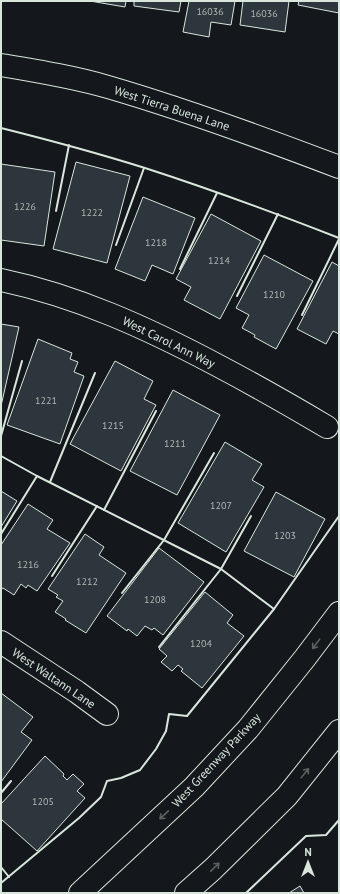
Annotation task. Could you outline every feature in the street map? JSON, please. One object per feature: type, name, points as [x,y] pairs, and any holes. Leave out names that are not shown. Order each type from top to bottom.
[{"type":"street","name":"West Tierra Buena Lane","points":[[1,65],[108,87],[259,136],[339,167]]},
{"type":"street","name":"West Carol Ann Way","points":[[1,280],[34,288],[83,303],[142,328],[276,396],[327,426]]},
{"type":"street","name":"West Greenway Parkway","points":[[80,893],[194,787],[248,728],[305,658],[339,613]]},
{"type":"street","name":"West Waltann Lane","points":[[1,642],[108,714]]},
{"type":"street","points":[[186,893],[213,870],[287,796],[339,730]]},
{"type":"building","points":[[90,1],[126,1],[125,7]]},
{"type":"building","points":[[134,1],[181,1],[179,12],[134,6]]},
{"type":"building","points":[[189,1],[235,1],[231,25],[211,22],[209,37],[183,32]]},
{"type":"building","points":[[243,1],[289,1],[285,32],[240,25]]},
{"type":"building","points":[[299,1],[339,1],[339,13],[298,5]]},
{"type":"building","points":[[76,162],[130,176],[107,263],[53,249]]},
{"type":"building","points":[[1,164],[55,172],[44,246],[1,240]]},
{"type":"building","points":[[143,197],[195,218],[173,274],[152,265],[145,281],[115,269]]},
{"type":"building","points":[[211,214],[261,241],[220,319],[184,300],[191,287],[176,279]]},
{"type":"building","points":[[264,255],[313,281],[276,349],[254,337],[255,335],[242,328],[249,315],[236,308]]},
{"type":"building","points":[[332,262],[339,266],[339,334],[333,331],[326,344],[297,329]]},
{"type":"building","points":[[1,324],[19,327],[1,406]]},
{"type":"building","points":[[38,339],[72,353],[70,359],[78,362],[74,372],[84,376],[60,444],[7,425]]},
{"type":"building","points":[[115,361],[153,381],[144,399],[156,405],[121,471],[70,444]]},
{"type":"building","points":[[173,390],[220,415],[177,495],[130,471]]},
{"type":"building","points":[[225,442],[262,464],[252,480],[264,487],[226,552],[178,523]]},
{"type":"building","points":[[1,491],[17,501],[1,527]]},
{"type":"building","points":[[276,492],[325,519],[294,577],[244,551]]},
{"type":"building","points":[[28,504],[53,520],[47,529],[70,543],[37,591],[28,585],[26,588],[21,584],[14,595],[3,588],[1,589],[1,545]]},
{"type":"building","points":[[85,534],[104,547],[99,555],[126,573],[86,633],[55,612],[63,601],[56,597],[58,595],[48,589]]},
{"type":"building","points":[[159,548],[204,582],[163,635],[154,628],[152,630],[145,626],[137,636],[128,629],[127,631],[107,616]]},
{"type":"building","points":[[205,592],[233,615],[227,623],[244,636],[202,688],[181,671],[183,669],[178,665],[172,671],[161,662],[167,656],[159,649]]},
{"type":"building","points":[[1,693],[33,717],[21,732],[32,740],[1,782]]},
{"type":"building","points":[[45,756],[64,774],[63,776],[67,780],[73,774],[84,784],[77,791],[85,798],[37,851],[1,819],[1,804]]},
{"type":"building","points":[[300,886],[304,893],[289,893]]},
{"type":"wall","points":[[1,128],[145,168],[194,184],[339,238]]},
{"type":"wall","points":[[56,211],[69,145]]},
{"type":"wall","points":[[116,245],[144,168]]},
{"type":"wall","points":[[180,269],[217,193]]},
{"type":"wall","points":[[237,296],[278,214]]},
{"type":"wall","points":[[302,315],[339,239]]},
{"type":"wall","points":[[1,436],[22,361]]},
{"type":"wall","points":[[50,482],[95,373]]},
{"type":"wall","points":[[104,510],[156,411]]},
{"type":"wall","points":[[122,593],[164,540],[214,453]]},
{"type":"wall","points":[[1,456],[37,476],[221,569],[274,609]]},
{"type":"wall","points":[[1,534],[37,476]]},
{"type":"wall","points":[[52,576],[97,506]]},
{"type":"wall","points":[[159,647],[221,569],[251,516]]},
{"type":"wall","points":[[1,883],[79,818],[101,797],[107,781],[121,778],[140,770],[156,749],[166,731],[169,714],[187,716],[274,609],[339,516]]},
{"type":"wall","points":[[1,793],[11,781]]},
{"type":"wall","points":[[246,893],[306,836],[326,835],[339,820]]},
{"type":"wall","points":[[1,867],[9,877]]}]
